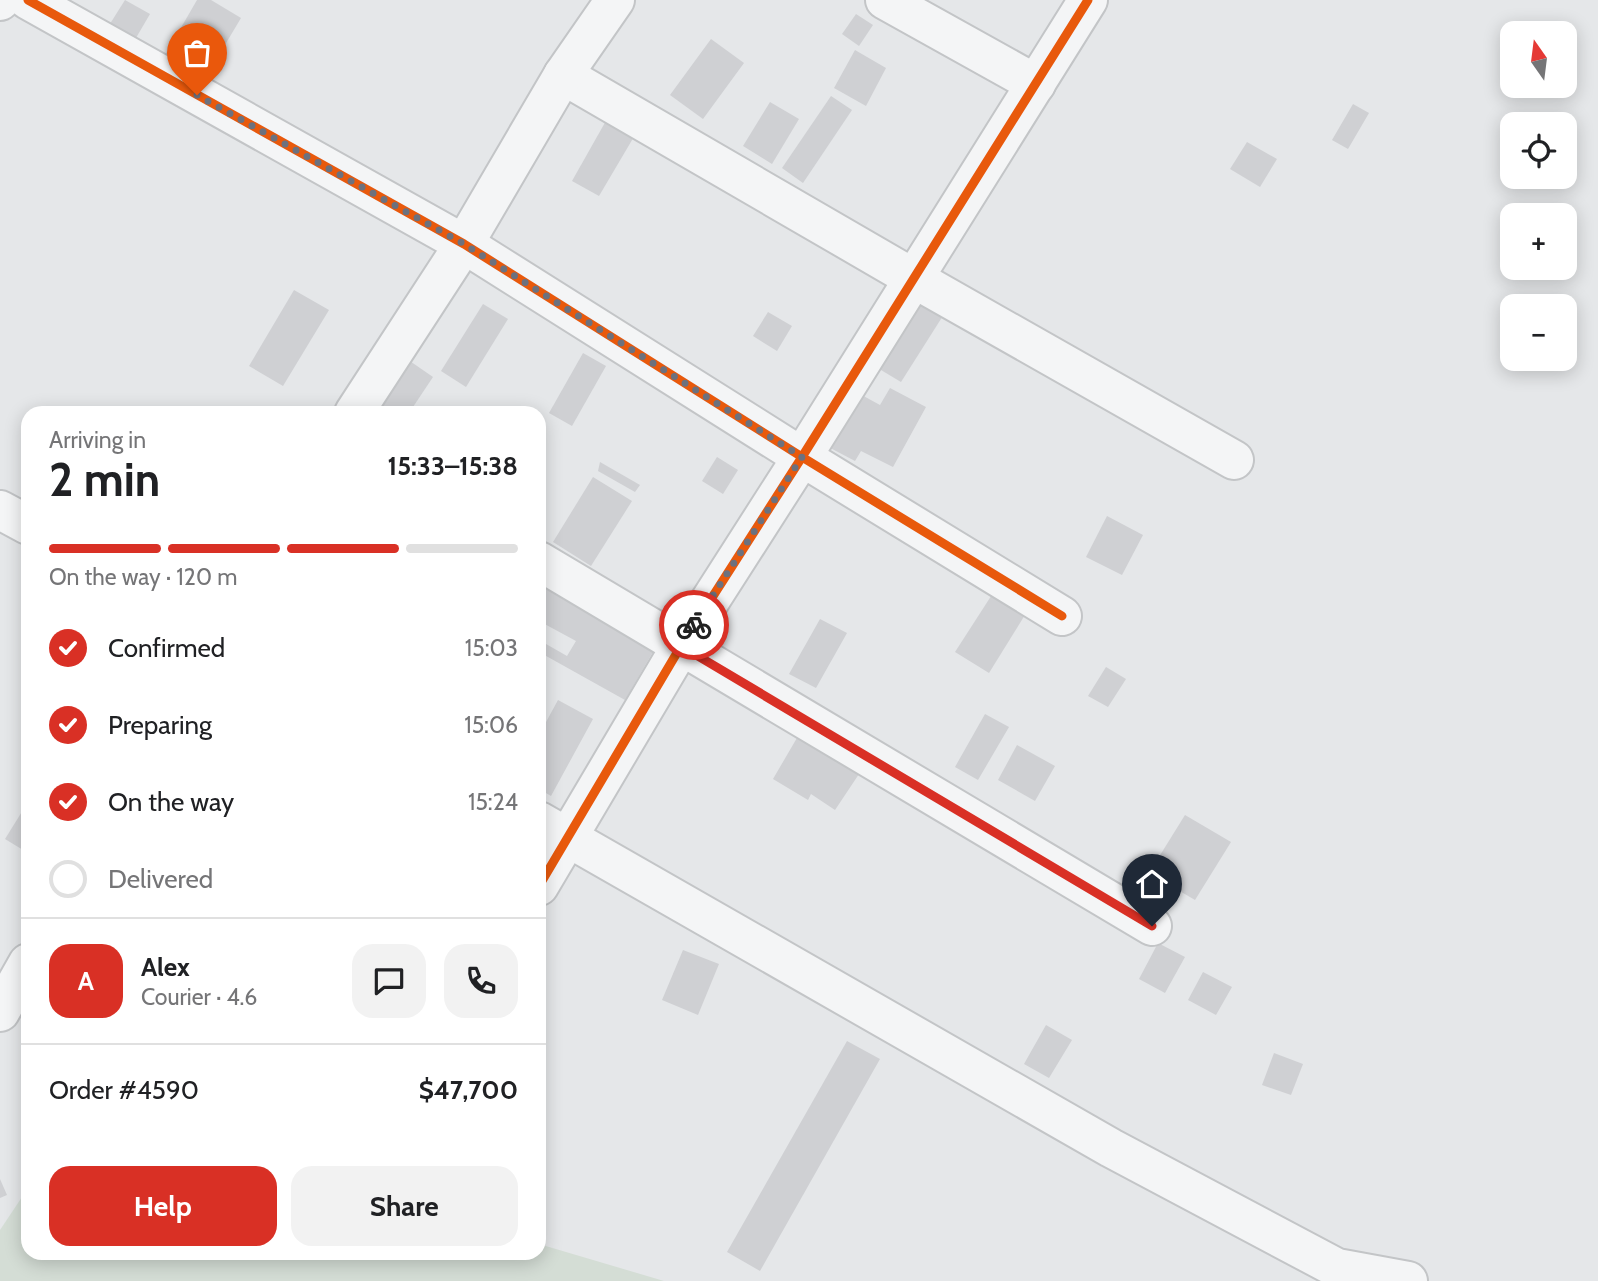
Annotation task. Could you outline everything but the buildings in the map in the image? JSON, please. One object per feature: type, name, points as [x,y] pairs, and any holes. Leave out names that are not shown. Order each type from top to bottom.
[{"type":"street","points":[[28,0],[464,244],[802,457],[1062,616]]},
{"type":"street","points":[[359,406],[464,244],[563,75],[615,0]]},
{"type":"street","points":[[886,0],[1036,84]]},
{"type":"street","points":[[546,858],[553,830],[681,646],[1088,0]]},
{"type":"street","points":[[563,75],[1234,460]]},
{"type":"street","points":[[0,510],[21,521]]},
{"type":"street","points":[[546,565],[1152,926]]},
{"type":"street","points":[[553,830],[1111,1148],[1337,1268],[1408,1281]]},
{"type":"street","points":[[0,1012],[21,975]]},
{"type":"shaded area","points":[[21,1198],[21,1260],[546,1260],[546,1246],[664,1281],[0,1281],[0,1230]]},
{"type":"cycle path","points":[[28,0],[464,244],[802,457],[1062,616]]},
{"type":"cycle path","points":[[546,874],[681,646],[1088,0]]},
{"type":"way so far","points":[[197,95],[464,244],[802,457],[694,625]]},
{"type":"route","points":[[694,625],[681,646],[1152,926]]}]
